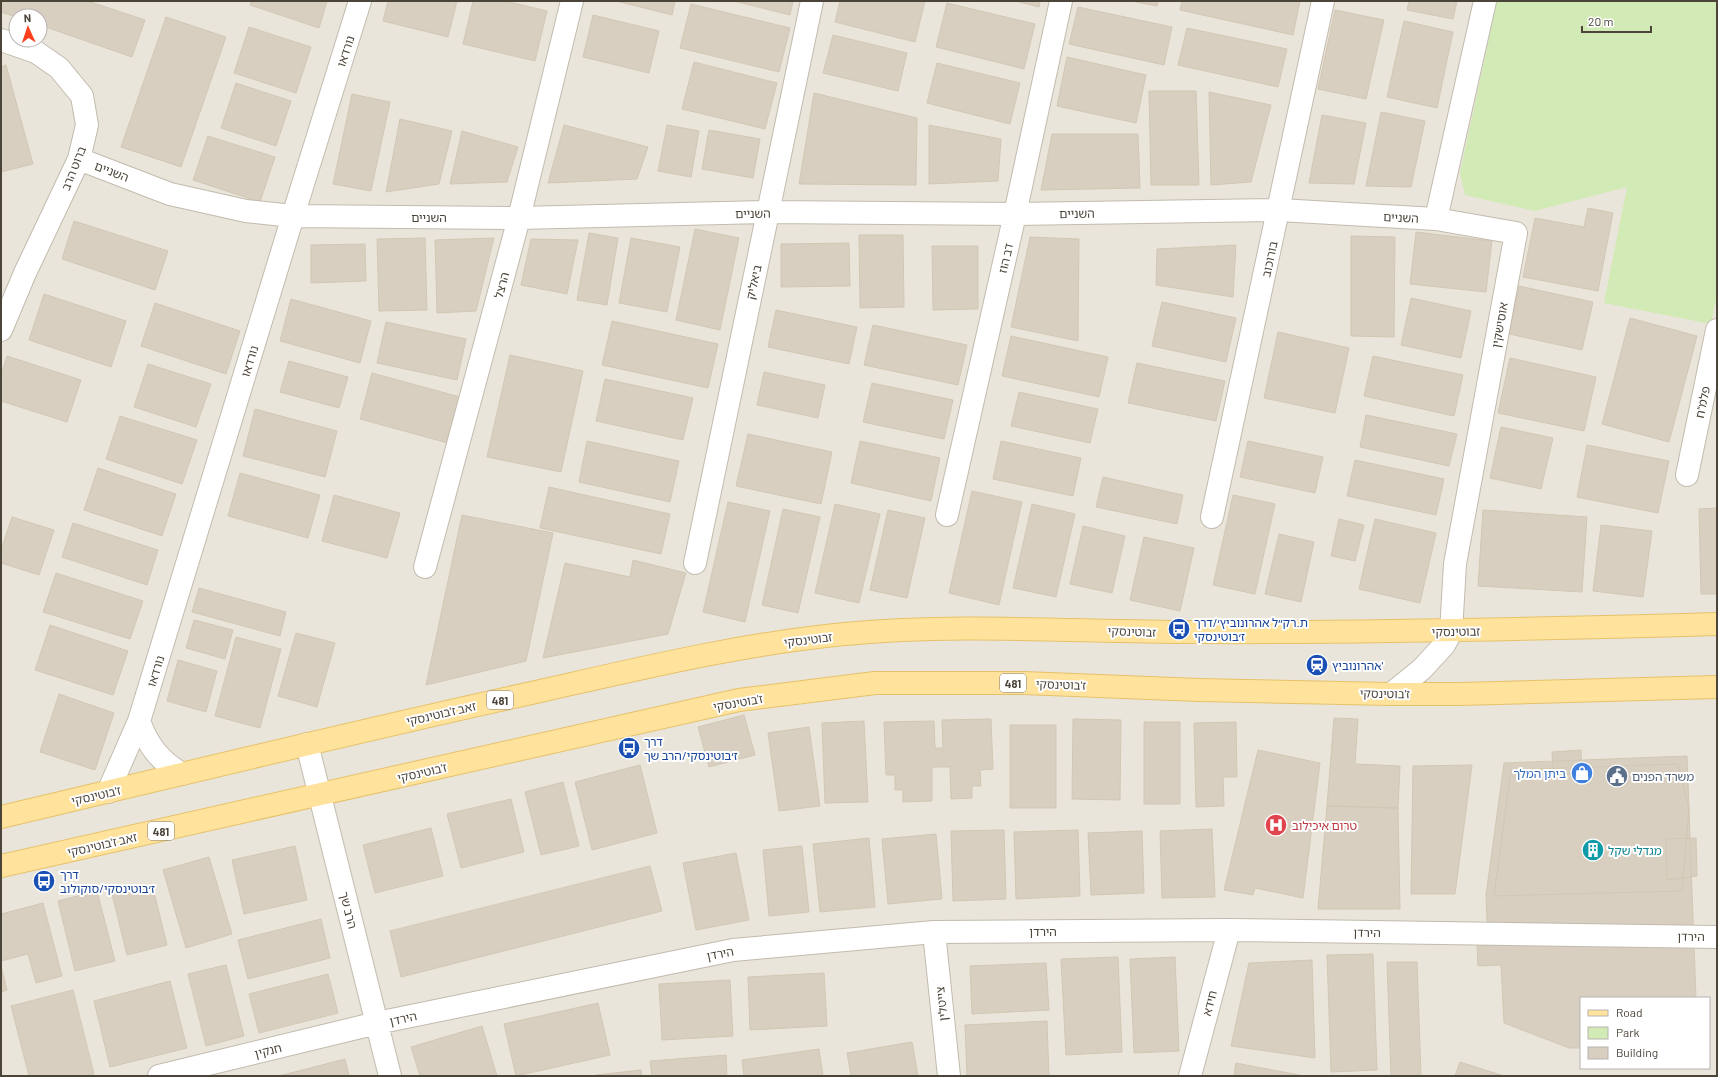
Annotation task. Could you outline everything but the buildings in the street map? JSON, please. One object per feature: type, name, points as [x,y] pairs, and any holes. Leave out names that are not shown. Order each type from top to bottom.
[{"type":"main road","name":"זבוטינסקי","points":[[692,657],[761,644],[847,634],[920,630],[1032,628],[1187,632],[1451,632],[1717,624]]},
{"type":"main road","name":"זאב ז'בוטינסקי","points":[[307,744],[692,657]]},
{"type":"main road","name":"ז'בוטינסקי","points":[[321,795],[739,700],[876,683],[1024,683],[1199,690],[1391,694],[1458,694],[1717,687]]},
{"type":"main road","name":"ז'בוטינסקי","points":[[1,817],[307,744]]},
{"type":"main road","name":"זאב ז'בוטינסקי","points":[[1,866],[321,795]]},
{"type":"street","name":"נורדאו","points":[[108,792],[139,721],[292,216],[360,1]]},
{"type":"street","name":"הרצל","points":[[425,567],[519,218],[572,1]]},
{"type":"street","name":"ביאליק","points":[[696,563],[812,1]]},
{"type":"street","name":"דב הוז","points":[[947,514],[1015,214],[1061,1]]},
{"type":"street","name":"בורוכוב","points":[[1212,517],[1323,1]]},
{"type":"street","points":[[1436,219],[1485,1]]},
{"type":"street","name":"ברוט הרב","points":[[1,40],[36,52],[59,68],[82,96],[88,125],[79,159],[25,273],[1,330]]},
{"type":"street","name":"השניים","points":[[79,159],[170,194],[246,211],[292,216],[519,218],[768,212],[1015,214],[1279,210],[1436,219]]},
{"type":"street","name":"אוסישקין","points":[[1391,694],[1422,669],[1444,645],[1451,632],[1453,588],[1458,550],[1516,232],[1436,219]]},
{"type":"street","name":"פלמ\"ח","points":[[1686,475],[1717,330]]},
{"type":"street","points":[[139,721],[145,738],[155,753],[169,766],[182,774]]},
{"type":"street","name":"הרב שך","points":[[307,744],[321,795],[390,1076]]},
{"type":"street","name":"הירדן","points":[[377,1023],[733,950],[934,932],[1229,930],[1717,937]]},
{"type":"street","name":"חידא","points":[[1190,1076],[1229,930]]},
{"type":"street","name":"צייטלין","points":[[934,932],[949,1076]]},
{"type":"street","name":"חנקין","points":[[159,1076],[377,1023]]},
{"type":"shaded area","points":[[1,1],[1717,1],[1717,1076],[1,1076]]},
{"type":"green space","points":[[1497,1],[1717,1],[1717,294],[1711,324],[1604,303],[1627,187],[1535,211],[1465,195],[1460,173]]},
{"type":"place","name":"ת.רק״ל אהרונוביץ׳/דרך ז׳בוטינסקי","points":[[1179,629]]},
{"type":"place","name":"אהרונוביץ'","points":[[1317,665]]},
{"type":"place","name":"דרך ז׳בוטינסקי/הרב שך","points":[[629,748]]},
{"type":"place","name":"ביתן המלך","points":[[1582,773]]},
{"type":"place","name":"משרד הפנים","points":[[1617,776]]},
{"type":"place","name":"טרום איכילוב","points":[[1276,825]]},
{"type":"place","name":"מגדלי שקל","points":[[1593,850]]},
{"type":"place","name":"דרך ז׳בוטינסקי/סוקולוב","points":[[44,881]]}]
